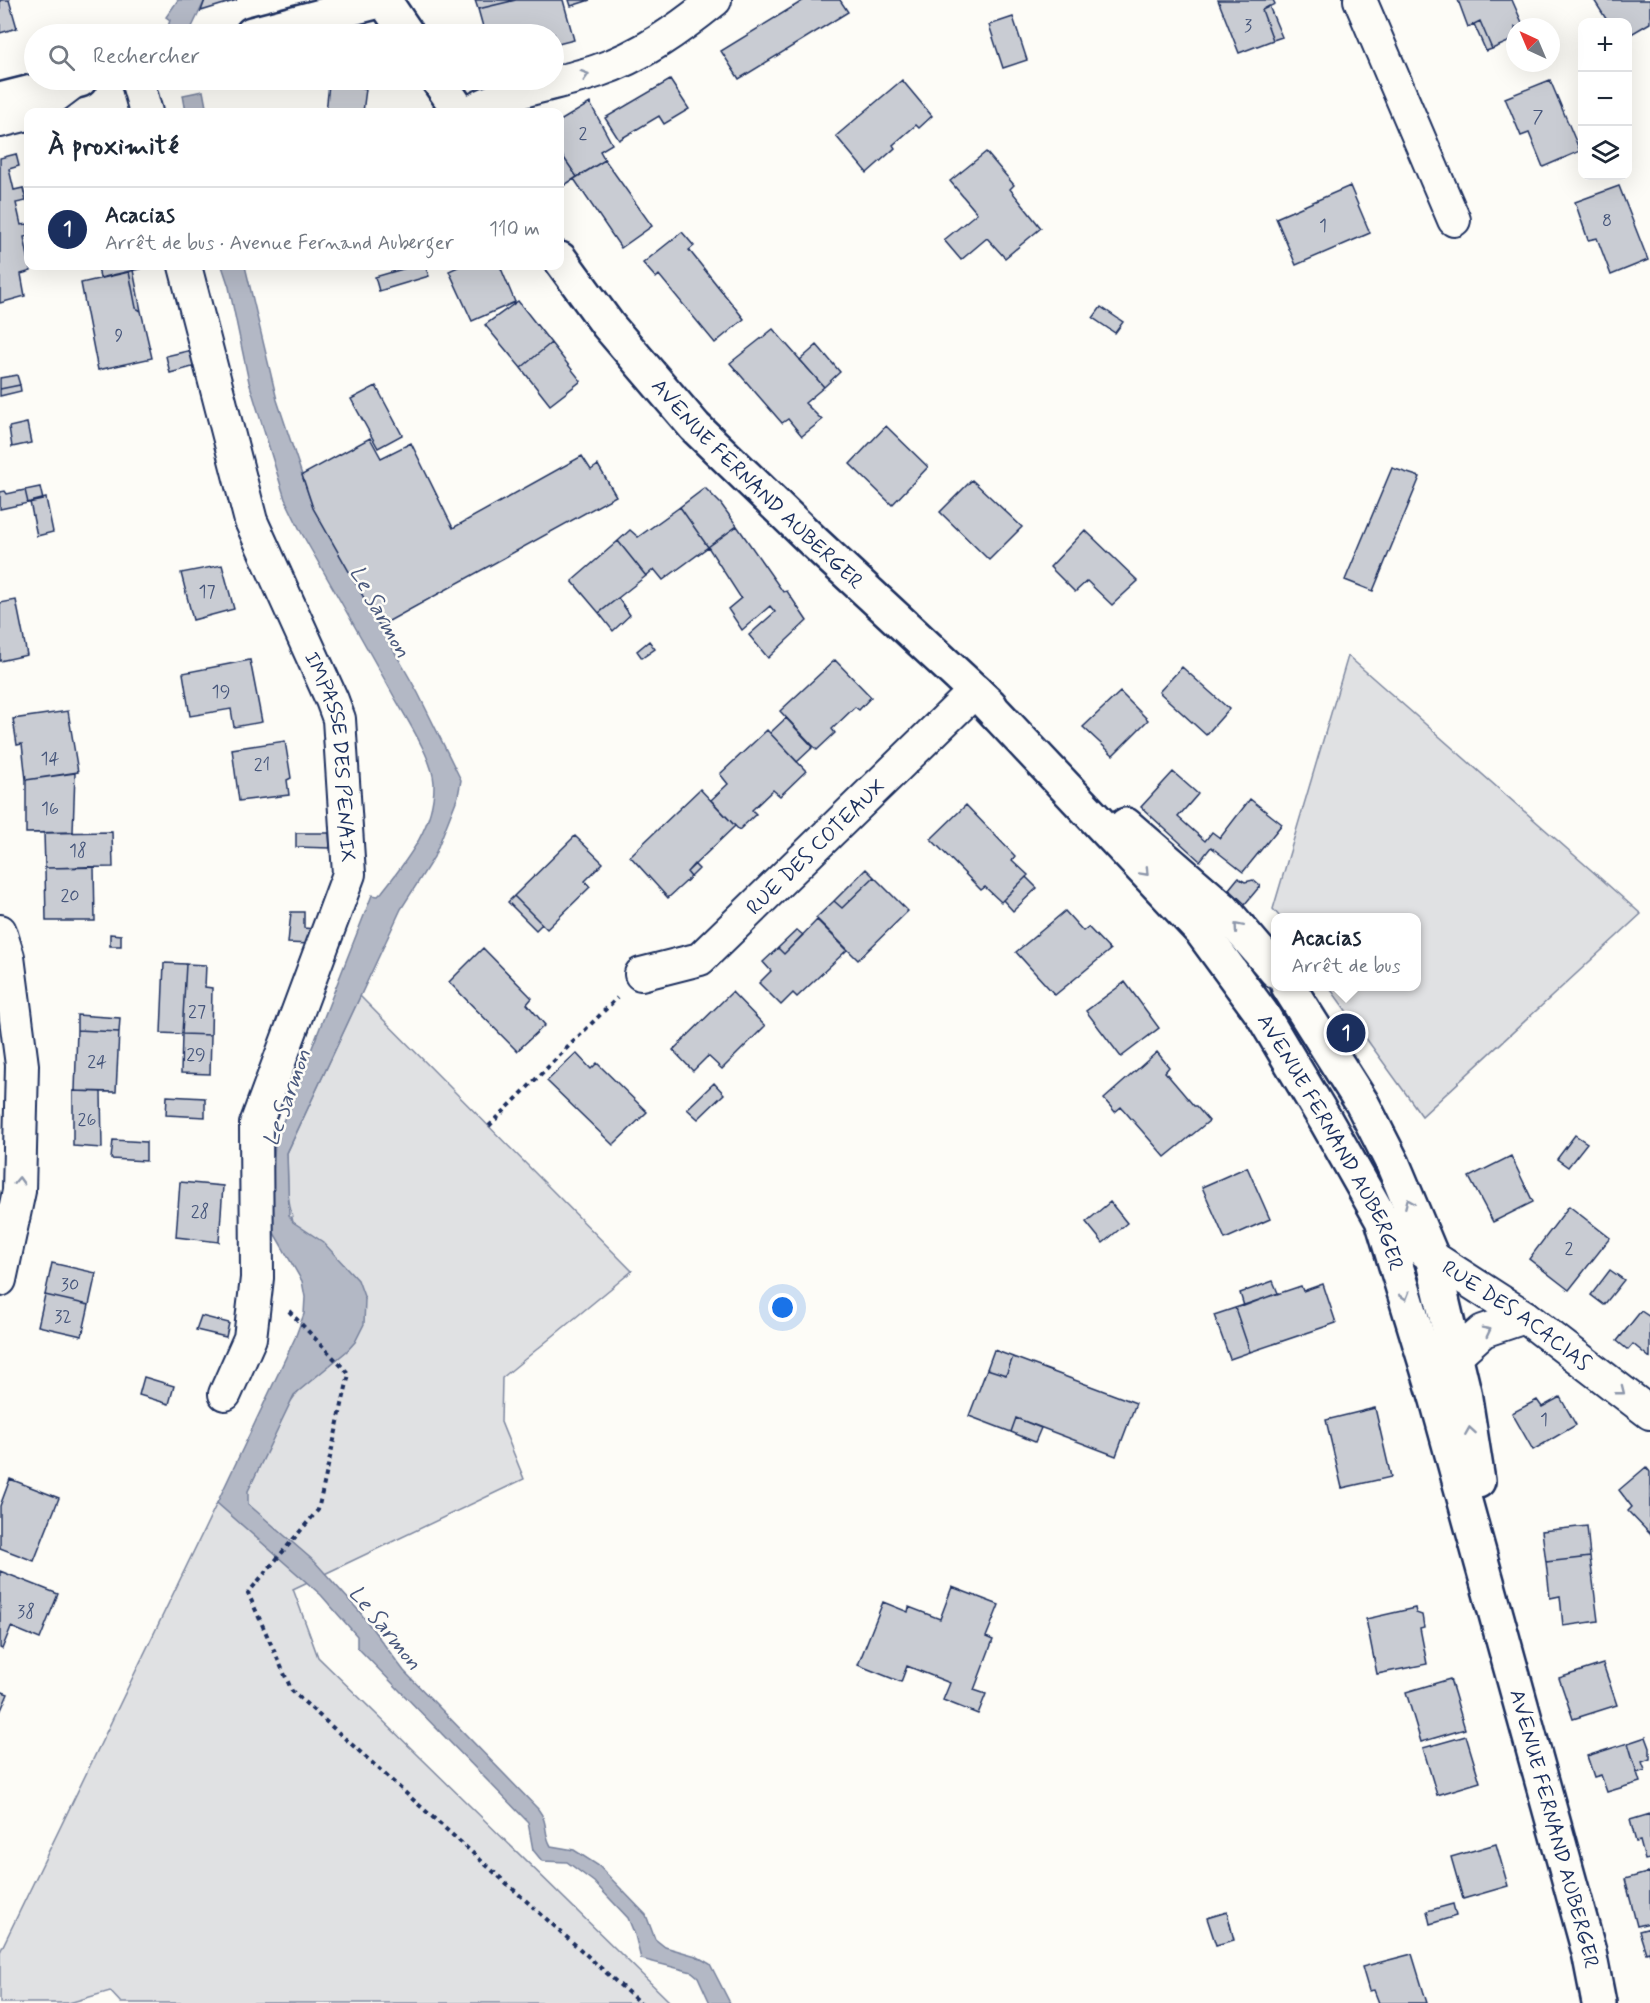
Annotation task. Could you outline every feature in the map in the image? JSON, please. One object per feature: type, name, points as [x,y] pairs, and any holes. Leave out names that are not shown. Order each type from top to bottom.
[{"type":"main road","points":[[291,24],[384,0],[400,24]]},
{"type":"main road","points":[[0,100],[39,90]]},
{"type":"main road","points":[[445,90],[457,108]]},
{"type":"main road","name":"AVENUE FERNAND AUBERGER","points":[[564,264],[615,334],[695,427],[726,458],[975,692],[1223,909],[1271,966]]},
{"type":"main road","name":"AVENUE FERNAND AUBERGER","points":[[975,692],[1202,932],[1262,1014],[1382,1220],[1441,1412],[1589,1952],[1599,2003]]},
{"type":"main road","name":"AVENUE FERNAND AUBERGER","points":[[1291,991],[1362,1103],[1393,1164],[1432,1257],[1464,1392],[1507,1654]]},
{"type":"street","points":[[564,81],[588,74],[647,49],[715,0]]},
{"type":"street","points":[[1360,0],[1454,220]]},
{"type":"street","points":[[40,108],[64,90]]},
{"type":"street","points":[[140,90],[145,108]]},
{"type":"street","points":[[478,108],[490,102],[532,90]]},
{"type":"street","points":[[0,121],[24,115]]},
{"type":"street","name":"IMPASSE DES PENAIX","points":[[186,270],[251,521],[339,719],[349,874],[256,1124],[257,1278],[250,1338],[225,1394]]},
{"type":"street","name":"RUE DES COTEAUX","points":[[641,974],[700,959],[975,692]]},
{"type":"street","points":[[0,931],[8,957],[22,1065],[19,1191],[0,1280]]},
{"type":"street","name":"RUE DES ACACIAS","points":[[1382,1220],[1432,1257],[1525,1317],[1650,1413]]},
{"type":"street","points":[[1455,1356],[1483,1331],[1525,1317]]},
{"type":"path","points":[[489,1126],[641,974]]},
{"type":"path","points":[[257,1278],[349,1374],[318,1510],[248,1593],[292,1691],[640,2003]]},
{"type":"shaded area","points":[[178,0],[205,0],[193,24],[169,24],[170,20],[166,17]]},
{"type":"shaded area","points":[[203,91],[206,108],[185,108],[183,95]]},
{"type":"shaded area","points":[[223,270],[246,270],[277,400],[313,508],[418,693],[461,780],[458,796],[434,857],[401,909],[287,1153],[289,1215],[293,1222],[323,1242],[358,1280],[365,1299],[364,1324],[355,1342],[347,1351],[294,1395],[248,1491],[248,1504],[315,1562],[359,1611],[404,1671],[538,1809],[544,1819],[551,1846],[574,1850],[599,1866],[646,1915],[655,1939],[665,1947],[696,1956],[710,1964],[730,2003],[710,2003],[698,1977],[692,1972],[641,1959],[628,1918],[594,1882],[567,1862],[542,1861],[533,1850],[528,1822],[357,1647],[357,1636],[321,1595],[217,1503],[295,1338],[304,1314],[305,1297],[302,1281],[274,1233],[270,1220],[275,1142],[372,895],[378,896],[382,892],[418,842],[430,814],[434,783],[433,774],[419,741],[301,532],[285,499],[249,382]]},
{"type":"shaded area","points":[[1348,656],[1641,914],[1422,1116],[1332,991],[1421,991],[1421,913],[1276,913],[1273,909]]},
{"type":"shaded area","points":[[360,996],[632,1271],[502,1378],[501,1422],[524,1479],[293,1589],[318,1657],[671,2003],[121,2003],[110,1991],[69,2003],[0,2003],[0,1952],[217,1503],[365,1299],[293,1223],[288,1195],[287,1153]]},
{"type":"building","points":[[0,0],[9,0],[17,28],[0,33]]},
{"type":"building","points":[[205,0],[237,0],[201,11]]},
{"type":"building","points":[[475,0],[516,0],[478,9]]},
{"type":"building","points":[[516,0],[563,0],[574,40],[564,42],[564,24],[482,24],[478,9]]},
{"type":"building","points":[[569,0],[590,0],[571,6]]},
{"type":"building","points":[[804,0],[840,0],[848,12],[739,79],[721,51]]},
{"type":"building","points":[[1218,0],[1273,0],[1275,4],[1262,10],[1273,40],[1239,53]]},
{"type":"building","points":[[1458,0],[1512,0],[1520,18],[1506,18],[1506,43],[1492,49],[1480,21],[1468,27]]},
{"type":"building","points":[[1594,0],[1650,0],[1650,23],[1632,34],[1632,18],[1605,18]]},
{"type":"building","points":[[1269,6],[1282,37],[1273,40],[1262,10]]},
{"type":"building","points":[[1013,17],[1027,60],[1003,68],[989,25]]},
{"type":"building","points":[[1480,21],[1492,49],[1486,51],[1474,24]]},
{"type":"building","points":[[670,80],[689,109],[664,124],[659,116],[619,140],[605,118]]},
{"type":"building","points":[[902,80],[932,116],[919,128],[916,125],[893,145],[895,148],[867,173],[836,136]]},
{"type":"building","points":[[1550,80],[1578,146],[1578,152],[1543,167],[1529,133],[1521,136],[1505,98]]},
{"type":"building","points":[[328,90],[366,90],[364,108],[326,108]]},
{"type":"building","points":[[590,103],[612,144],[600,151],[605,160],[577,177],[564,158],[564,119]]},
{"type":"building","points":[[986,152],[1014,185],[1010,189],[1041,228],[1005,258],[987,238],[961,260],[944,240],[977,213],[950,181]]},
{"type":"building","points":[[16,154],[19,166],[9,169],[14,190],[23,188],[24,192],[24,201],[16,203],[21,225],[24,225],[24,270],[31,271],[21,274],[25,296],[0,303],[0,158]]},
{"type":"building","points":[[564,158],[577,177],[564,185]]},
{"type":"building","points":[[605,160],[652,226],[621,248],[574,179]]},
{"type":"building","points":[[1350,186],[1370,233],[1296,265],[1276,218]]},
{"type":"building","points":[[1619,186],[1648,260],[1611,275],[1597,238],[1588,240],[1575,202]]},
{"type":"building","points":[[682,232],[694,246],[689,250],[744,319],[715,343],[659,275],[656,278],[643,263]]},
{"type":"building","points":[[99,270],[134,270],[100,278]]},
{"type":"building","points":[[133,270],[141,311],[136,308],[129,272]]},
{"type":"building","points":[[399,270],[427,270],[429,276],[379,291],[375,277]]},
{"type":"building","points":[[502,270],[515,302],[472,321],[449,271]]},
{"type":"building","points":[[129,272],[136,308],[141,311],[152,358],[98,370],[81,283]]},
{"type":"building","points":[[518,301],[551,343],[521,368],[485,325]]},
{"type":"building","points":[[1101,307],[1123,322],[1115,333],[1093,318]]},
{"type":"building","points":[[773,329],[824,387],[805,403],[822,420],[802,436],[788,419],[782,423],[730,363]]},
{"type":"building","points":[[551,343],[581,381],[550,405],[521,368]]},
{"type":"building","points":[[817,345],[840,372],[824,387],[800,360]]},
{"type":"building","points":[[192,350],[196,366],[170,373],[166,356]]},
{"type":"building","points":[[17,375],[20,385],[0,389],[0,378]]},
{"type":"building","points":[[20,385],[21,391],[0,396],[0,389]]},
{"type":"building","points":[[376,386],[402,435],[378,448],[351,399]]},
{"type":"building","points":[[27,423],[31,443],[12,447],[9,427]]},
{"type":"building","points":[[886,426],[928,467],[892,505],[850,464]]},
{"type":"building","points":[[370,438],[381,458],[411,443],[453,528],[582,456],[591,470],[598,465],[616,496],[380,626],[313,508],[302,475]]},
{"type":"building","points":[[1392,468],[1420,477],[1373,591],[1345,580]]},
{"type":"building","points":[[972,480],[1022,527],[989,560],[940,512]]},
{"type":"building","points":[[40,487],[43,500],[28,503],[25,490]]},
{"type":"building","points":[[705,488],[721,504],[737,526],[708,547],[680,507]]},
{"type":"building","points":[[25,490],[28,503],[0,509],[0,492],[5,491],[7,494]]},
{"type":"building","points":[[46,498],[53,532],[37,536],[30,502]]},
{"type":"building","points":[[680,507],[708,547],[663,580],[654,569],[646,576],[618,541],[630,530],[638,537]]},
{"type":"building","points":[[737,526],[783,592],[787,591],[807,621],[768,658],[749,635],[775,612],[770,606],[742,630],[728,609],[741,598],[708,547]]},
{"type":"building","points":[[1085,530],[1138,581],[1112,605],[1087,581],[1075,592],[1050,567]]},
{"type":"building","points":[[618,541],[646,576],[599,613],[572,581]]},
{"type":"building","points":[[222,565],[234,609],[193,620],[181,573]]},
{"type":"building","points":[[618,598],[630,615],[613,631],[599,613]]},
{"type":"building","points":[[16,600],[27,655],[0,661],[0,603]]},
{"type":"building","points":[[649,641],[655,649],[642,658],[637,651]]},
{"type":"building","points":[[250,660],[262,722],[234,727],[231,709],[190,716],[183,673]]},
{"type":"building","points":[[835,660],[871,697],[859,710],[855,707],[832,729],[835,733],[817,750],[780,711]]},
{"type":"building","points":[[1182,667],[1229,709],[1206,735],[1159,692]]},
{"type":"building","points":[[1120,692],[1148,720],[1113,755],[1083,727]]},
{"type":"building","points":[[68,711],[78,772],[26,780],[22,744],[17,745],[13,719]]},
{"type":"building","points":[[786,718],[813,747],[797,762],[770,733]]},
{"type":"building","points":[[767,730],[806,771],[780,796],[773,790],[752,810],[756,814],[739,830],[711,800],[728,784],[720,774]]},
{"type":"building","points":[[285,741],[291,778],[287,780],[289,795],[239,801],[232,749]]},
{"type":"building","points":[[1173,772],[1198,794],[1178,817],[1205,841],[1212,832],[1220,838],[1250,799],[1282,824],[1243,872],[1211,847],[1200,861],[1141,807]]},
{"type":"building","points":[[75,773],[73,832],[26,833],[26,780]]},
{"type":"building","points":[[700,789],[735,826],[687,872],[691,877],[668,898],[630,856]]},
{"type":"building","points":[[966,805],[1015,856],[1012,860],[1028,875],[1001,902],[985,887],[981,890],[931,839]]},
{"type":"building","points":[[112,832],[113,867],[45,868],[44,833]]},
{"type":"building","points":[[296,833],[329,833],[330,848],[296,847]]},
{"type":"building","points":[[575,836],[603,863],[585,881],[590,887],[547,929],[514,896]]},
{"type":"building","points":[[694,864],[699,869],[691,877],[687,872]]},
{"type":"building","points":[[94,867],[95,921],[46,921],[45,868]]},
{"type":"building","points":[[866,869],[874,877],[842,908],[834,901]]},
{"type":"building","points":[[874,877],[908,911],[858,960],[816,918],[834,901],[842,908]]},
{"type":"building","points":[[1026,877],[1037,888],[1013,911],[1003,900]]},
{"type":"building","points":[[1238,878],[1245,882],[1253,880],[1260,886],[1245,904],[1229,889]]},
{"type":"building","points":[[514,896],[542,924],[536,930],[508,902]]},
{"type":"building","points":[[1065,911],[1083,931],[1088,927],[1110,950],[1055,995],[1016,952]]},
{"type":"building","points":[[291,912],[304,912],[304,928],[314,929],[310,944],[288,943]]},
{"type":"building","points":[[817,920],[847,950],[797,997],[793,993],[781,1005],[759,983],[771,971],[763,962],[778,948],[784,954]]},
{"type":"building","points":[[797,930],[803,935],[784,954],[778,948]]},
{"type":"building","points":[[110,934],[121,935],[121,946],[110,946]]},
{"type":"building","points":[[483,948],[532,998],[527,1004],[545,1025],[517,1051],[449,982]]},
{"type":"building","points":[[164,963],[186,964],[182,1034],[161,1033]]},
{"type":"building","points":[[186,964],[206,965],[205,987],[212,988],[211,1035],[182,1034]]},
{"type":"building","points":[[1125,982],[1159,1028],[1121,1057],[1086,1011]]},
{"type":"building","points":[[732,992],[765,1026],[722,1069],[708,1056],[693,1071],[673,1050]]},
{"type":"building","points":[[77,1015],[120,1018],[119,1032],[77,1030]]},
{"type":"building","points":[[77,1030],[119,1032],[116,1092],[75,1091]]},
{"type":"building","points":[[182,1034],[211,1035],[210,1074],[181,1073]]},
{"type":"building","points":[[1157,1052],[1169,1067],[1165,1072],[1209,1121],[1165,1157],[1121,1107],[1115,1112],[1104,1099]]},
{"type":"building","points":[[576,1053],[591,1069],[597,1063],[647,1112],[613,1145],[547,1081]]},
{"type":"building","points":[[714,1083],[724,1094],[698,1119],[687,1109]]},
{"type":"building","points":[[73,1091],[101,1092],[102,1148],[73,1146]]},
{"type":"building","points":[[167,1096],[205,1098],[205,1117],[166,1115]]},
{"type":"building","points":[[1575,1135],[1587,1143],[1568,1167],[1557,1159]]},
{"type":"building","points":[[113,1140],[146,1142],[146,1161],[111,1159]]},
{"type":"building","points":[[1511,1156],[1533,1202],[1493,1222],[1469,1177]]},
{"type":"building","points":[[1247,1167],[1270,1219],[1225,1239],[1202,1187]]},
{"type":"building","points":[[180,1182],[223,1186],[219,1242],[176,1237]]},
{"type":"building","points":[[1110,1202],[1127,1223],[1103,1243],[1086,1222]]},
{"type":"building","points":[[1569,1206],[1610,1238],[1569,1290],[1529,1259]]},
{"type":"building","points":[[52,1263],[96,1273],[89,1305],[45,1295]]},
{"type":"building","points":[[1610,1270],[1624,1280],[1604,1305],[1591,1295]]},
{"type":"building","points":[[1273,1281],[1278,1293],[1244,1306],[1240,1293]]},
{"type":"building","points":[[1323,1284],[1336,1323],[1250,1352],[1235,1308],[1301,1286],[1303,1291]]},
{"type":"building","points":[[45,1295],[89,1305],[82,1336],[38,1326]]},
{"type":"building","points":[[1235,1308],[1250,1352],[1230,1359],[1214,1315]]},
{"type":"building","points":[[1641,1311],[1650,1317],[1650,1358],[1633,1344],[1628,1350],[1617,1341]]},
{"type":"building","points":[[201,1316],[229,1323],[226,1337],[196,1330]]},
{"type":"building","points":[[994,1350],[1013,1357],[1006,1375],[987,1369]]},
{"type":"building","points":[[1013,1357],[1136,1403],[1116,1456],[1016,1418],[1011,1432],[969,1416],[987,1369],[1006,1375]]},
{"type":"building","points":[[144,1377],[174,1386],[169,1404],[139,1395]]},
{"type":"building","points":[[1560,1397],[1576,1425],[1533,1450],[1512,1413],[1537,1400],[1542,1407]]},
{"type":"building","points":[[1375,1408],[1391,1477],[1342,1488],[1326,1420]]},
{"type":"building","points":[[1016,1418],[1041,1428],[1035,1442],[1011,1432]]},
{"type":"building","points":[[1646,1467],[1650,1472],[1650,1534],[1628,1511],[1632,1507],[1619,1490]]},
{"type":"building","points":[[10,1479],[59,1498],[34,1561],[0,1548],[0,1506]]},
{"type":"building","points":[[1587,1526],[1590,1557],[1546,1562],[1542,1531]]},
{"type":"building","points":[[1590,1557],[1598,1621],[1563,1626],[1560,1596],[1550,1598],[1546,1562]]},
{"type":"building","points":[[0,1571],[58,1594],[40,1639],[11,1627],[2,1649],[0,1648]]},
{"type":"building","points":[[952,1587],[999,1605],[986,1637],[993,1640],[974,1690],[986,1694],[978,1714],[943,1700],[950,1683],[907,1666],[901,1682],[858,1665],[883,1602],[908,1612],[909,1607],[940,1619]]},
{"type":"building","points":[[1415,1608],[1416,1613],[1422,1615],[1424,1627],[1420,1628],[1427,1664],[1377,1674],[1366,1619]]},
{"type":"building","points":[[1603,1664],[1617,1705],[1573,1719],[1559,1678]]},
{"type":"building","points":[[1450,1679],[1465,1729],[1421,1742],[1406,1692]]},
{"type":"building","points":[[0,1691],[8,1694],[1,1710],[0,1709]]},
{"type":"building","points":[[1466,1736],[1480,1782],[1437,1795],[1423,1748]]},
{"type":"building","points":[[1646,1737],[1650,1748],[1650,1759],[1642,1762],[1645,1770],[1637,1773],[1628,1743]]},
{"type":"building","points":[[1628,1743],[1640,1782],[1607,1792],[1601,1775],[1594,1777],[1587,1756]]},
{"type":"building","points":[[1650,1814],[1650,1859],[1645,1860],[1640,1841],[1636,1842],[1630,1820]]},
{"type":"building","points":[[1496,1844],[1508,1886],[1463,1899],[1451,1857]]},
{"type":"building","points":[[1650,1872],[1650,1923],[1637,1926],[1625,1879]]},
{"type":"building","points":[[1453,1904],[1456,1916],[1430,1924],[1427,1911]]},
{"type":"building","points":[[1227,1912],[1234,1940],[1216,1945],[1207,1918]]},
{"type":"building","points":[[1650,1928],[1650,1955],[1649,1952],[1646,1953],[1639,1931]]},
{"type":"building","points":[[1412,1954],[1427,2003],[1379,2003],[1374,1990],[1369,1991],[1362,1967]]},
{"type":"place","name":"Acacias","points":[[1346,1033]]},
{"type":"water label","name":"Le Sarmon","points":[[381,611]]},
{"type":"water label","name":"Le Sarmon","points":[[286,1097]]},
{"type":"water label","name":"Le Sarmon","points":[[386,1627]]}]
